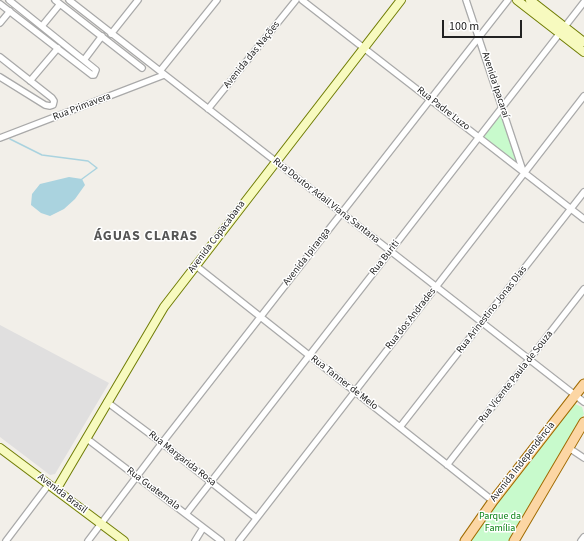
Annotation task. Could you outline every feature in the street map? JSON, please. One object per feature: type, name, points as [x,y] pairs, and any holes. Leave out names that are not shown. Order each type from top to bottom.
[{"type":"main road","name":"Avenida Independência","points":[[465,541],[493,501],[584,384]]},
{"type":"main road","points":[[514,541],[584,422]]},
{"type":"street","points":[[0,4],[92,75],[94,75],[96,70],[9,0]]},
{"type":"street","name":"Rua Doutor Adail Viana Santana","points":[[68,0],[584,402]]},
{"type":"street","points":[[111,34],[138,0]]},
{"type":"street","points":[[162,73],[216,0]]},
{"type":"street","name":"Avenida das Nações","points":[[208,109],[296,0]]},
{"type":"street","name":"Rua Padre Luzo","points":[[302,0],[584,219]]},
{"type":"street","name":"Avenida Copacabana","points":[[56,490],[164,307],[275,161],[401,0]]},
{"type":"street","name":"Avenida Ipacaraí","points":[[466,0],[524,172]]},
{"type":"street","name":"Avenida Ipiranga","points":[[88,541],[162,443],[508,0]]},
{"type":"street","points":[[517,0],[562,30],[584,42]]},
{"type":"street","points":[[530,0],[584,52]]},
{"type":"street","points":[[42,26],[57,2],[142,68]]},
{"type":"street","name":"Rua Buriti","points":[[186,514],[210,481],[391,252],[584,2]]},
{"type":"street","points":[[0,23],[10,11]]},
{"type":"street","points":[[22,20],[27,14]]},
{"type":"street","points":[[84,60],[102,36]]},
{"type":"street","points":[[30,81],[58,48]]},
{"type":"street","points":[[0,57],[52,98],[54,101],[53,105],[45,105],[0,77]]},
{"type":"street","name":"Rua Primavera","points":[[0,138],[162,73]]},
{"type":"street","name":"Rua dos Andrades","points":[[239,541],[584,96]]},
{"type":"street","name":"Rua Arinestino Jonas Dias","points":[[400,427],[584,192]]},
{"type":"street","name":"Rua Tanner de Melo","points":[[195,265],[493,501]]},
{"type":"street","name":"Rua Vicente Paula de Souza","points":[[447,465],[584,289]]},
{"type":"street","name":"Rua Margarida Rosa","points":[[107,402],[162,443],[256,518]]},
{"type":"street","points":[[584,433],[571,445],[584,458]]},
{"type":"street","name":"Rua Guatemala","points":[[86,438],[221,541]]},
{"type":"street","name":"Avenida Brasil","points":[[0,448],[124,541]]},
{"type":"street","points":[[6,541],[49,484]]},
{"type":"street","points":[[195,541],[203,528]]},
{"type":"street","points":[[581,541],[584,537]]},
{"type":"shaded area","points":[[0,325],[109,383],[55,474],[50,475],[0,437]]},
{"type":"green space","points":[[501,113],[518,164],[482,137]]},
{"type":"green space","name":"Parque da Família","points":[[573,403],[582,407],[584,414],[509,541],[468,541]]},
{"type":"water","points":[[69,177],[82,179],[85,185],[75,199],[64,209],[50,216],[41,213],[31,205],[32,194],[40,184]]},
{"type":"waterway","points":[[10,139],[42,155],[88,161],[97,168],[82,179]]},
{"type":"district","name":"ÁGUAS CLARAS","points":[[146,237]]}]
